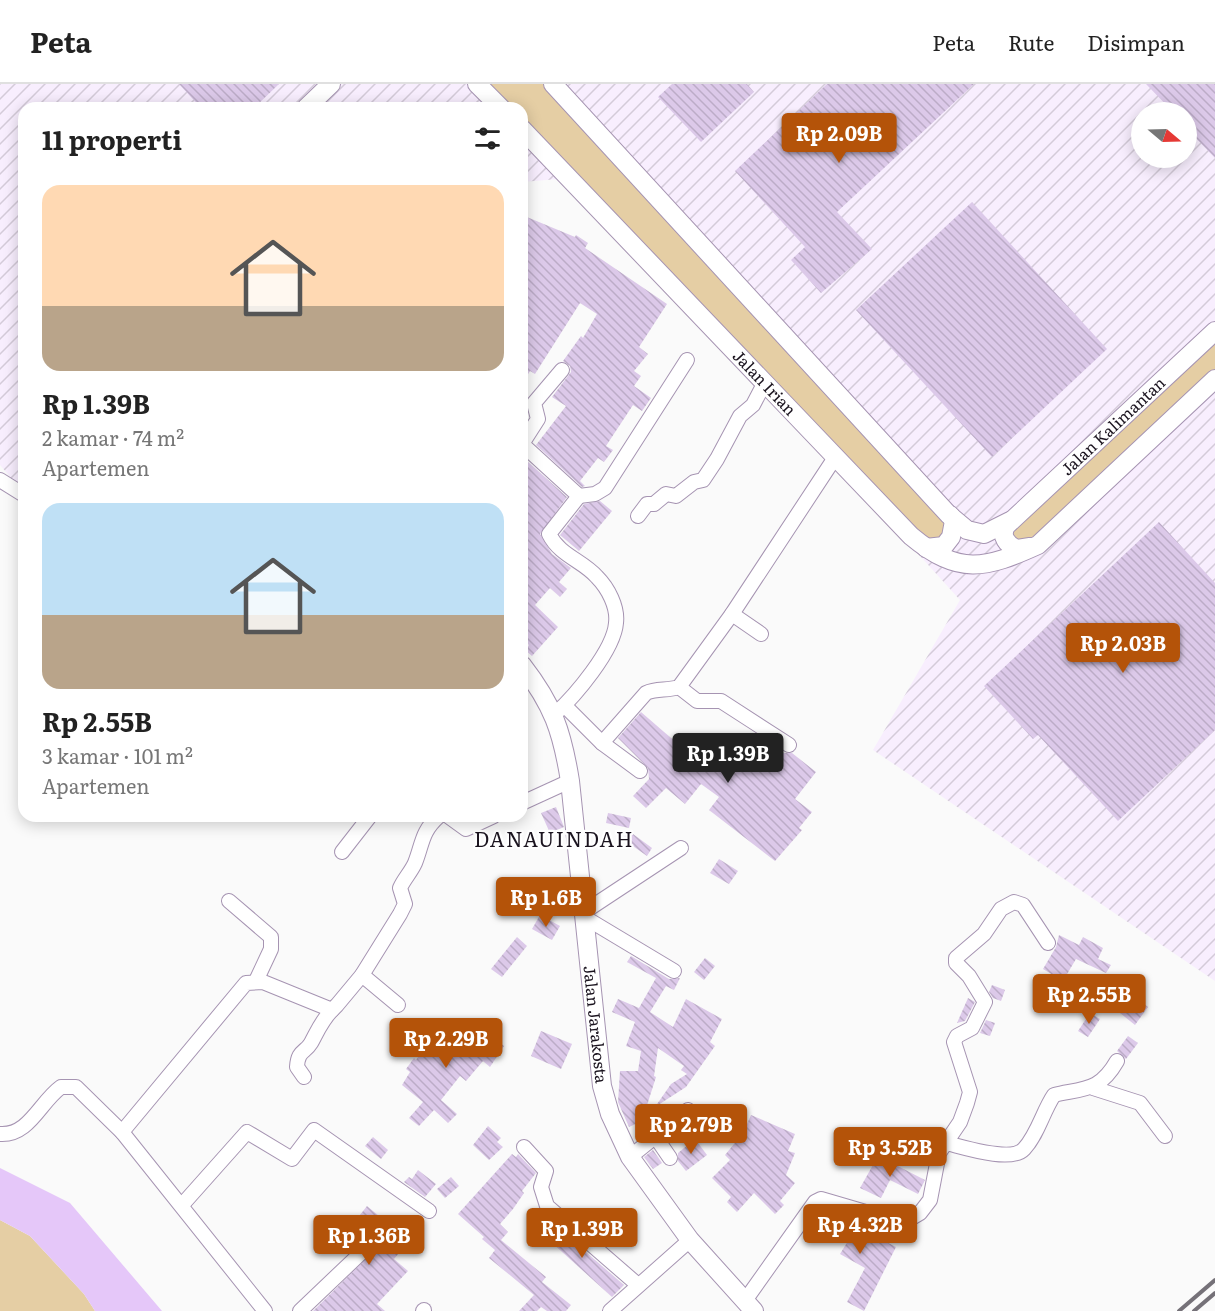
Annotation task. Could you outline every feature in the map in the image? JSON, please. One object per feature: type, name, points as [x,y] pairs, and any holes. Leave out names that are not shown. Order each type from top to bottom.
[{"type":"street","points":[[312,102],[331,84]]},
{"type":"street","points":[[477,84],[495,102]]},
{"type":"street","points":[[553,84],[950,515],[967,530],[984,534],[1010,521]]},
{"type":"street","name":"Jalan Irian","points":[[528,135],[911,536],[926,548],[963,564],[979,566],[1004,560],[1038,545]]},
{"type":"street","name":"Jalan Kalimantan","points":[[1010,521],[1215,330]]},
{"type":"street","points":[[640,771],[560,710],[603,655],[614,635],[617,620],[606,587],[582,563],[557,548],[549,534],[579,496],[595,494],[605,488],[687,360]]},
{"type":"street","points":[[528,435],[538,419],[534,403],[562,370]]},
{"type":"street","points":[[1010,521],[1004,529],[1008,543],[1017,549],[1038,545],[1215,379]]},
{"type":"street","points":[[638,516],[647,504],[654,504],[666,495],[676,496],[688,485],[703,480],[740,416],[753,405],[765,384]]},
{"type":"street","points":[[528,449],[579,496]]},
{"type":"street","points":[[602,743],[646,693],[654,689],[670,690],[679,687],[732,614],[836,456]]},
{"type":"street","points":[[3,488],[18,493]]},
{"type":"street","points":[[926,548],[944,546],[951,537],[954,521],[950,515]]},
{"type":"street","points":[[732,614],[761,634]]},
{"type":"street","name":"Jalan Jarakosta","points":[[528,672],[560,710],[570,781],[602,1086],[610,1114],[630,1157],[690,1240],[749,1306]]},
{"type":"street","points":[[679,687],[698,700],[721,701],[789,745]]},
{"type":"street","points":[[528,800],[570,781]]},
{"type":"street","points":[[342,852],[365,822]]},
{"type":"street","points":[[304,1077],[297,1067],[300,1053],[310,1044],[318,1026],[362,975],[400,914],[405,904],[400,888],[415,862],[418,847],[428,826],[432,822]]},
{"type":"street","points":[[456,822],[466,829],[481,822]]},
{"type":"street","points":[[674,970],[584,915],[681,848]]},
{"type":"street","points":[[122,1132],[241,987],[255,981],[271,949],[271,937],[229,901]]},
{"type":"street","points":[[749,1306],[814,1202],[821,1198],[903,1223],[920,1213],[930,1200],[935,1162],[960,1122],[970,1092],[954,1042],[957,1036],[972,1028],[985,1002],[969,976],[957,963],[956,958],[984,934],[1001,909],[1014,902],[1023,905],[1048,943]]},
{"type":"street","points":[[362,975],[398,1005]]},
{"type":"street","points":[[255,981],[333,1010]]},
{"type":"street","points":[[1093,1088],[1107,1077],[1117,1061]]},
{"type":"street","points":[[0,1134],[14,1133],[25,1126],[56,1090],[66,1085],[76,1087],[122,1132],[265,1311]]},
{"type":"street","points":[[946,1143],[988,1153],[1016,1155],[1024,1149],[1032,1137],[1054,1095],[1093,1088],[1140,1103],[1165,1136]]},
{"type":"street","points":[[630,1157],[688,1110]]},
{"type":"street","points":[[182,1205],[247,1132],[292,1159],[314,1130],[429,1211]]},
{"type":"street","points":[[655,1136],[670,1158]]},
{"type":"street","points":[[524,1147],[546,1171],[541,1187],[547,1206],[639,1285]]},
{"type":"street","points":[[610,1311],[690,1240]]},
{"type":"street","points":[[300,1311],[362,1252]]},
{"type":"shaded area","points":[[0,84],[1215,84],[1215,981],[873,750],[960,600],[764,384],[571,178],[528,182],[528,102],[18,102],[18,486],[0,465]]},
{"type":"shaded area","points":[[477,84],[553,84],[954,527],[926,548],[528,135],[528,102],[495,102]]},
{"type":"shaded area","points":[[1215,331],[1215,379],[1038,545],[1017,549],[1006,526]]},
{"type":"shaded area","points":[[0,1168],[70,1203],[162,1311],[95,1311],[84,1294],[30,1236],[0,1220]]},
{"type":"shaded area","points":[[0,1220],[30,1236],[84,1294],[95,1311],[0,1311]]},
{"type":"building","points":[[179,84],[279,84],[260,102],[196,102]]},
{"type":"building","points":[[672,84],[747,84],[754,92],[701,142],[658,97]]},
{"type":"building","points":[[827,84],[974,84],[837,212],[872,249],[821,293],[791,260],[805,247],[735,171]]},
{"type":"building","points":[[1146,84],[1215,84],[1215,158],[1197,139],[1197,102],[1163,102]]},
{"type":"building","points":[[972,202],[1107,349],[992,457],[856,310]]},
{"type":"building","points":[[528,217],[575,237],[576,235],[588,243],[585,248],[667,304],[639,347],[648,354],[634,371],[641,376],[634,386],[651,398],[642,411],[633,405],[606,446],[613,450],[604,462],[598,458],[580,481],[585,486],[582,487],[536,445],[566,406],[552,397],[571,372],[570,366],[563,361],[581,336],[583,338],[597,314],[580,303],[535,374],[530,371],[528,374]]},
{"type":"building","points":[[528,462],[567,497],[540,534],[552,554],[571,568],[559,582],[567,589],[560,597],[550,588],[535,605],[558,627],[532,656],[528,653]]},
{"type":"building","points":[[600,501],[612,511],[579,551],[560,535],[584,504]]},
{"type":"building","points":[[1159,522],[1215,583],[1215,730],[1118,821],[1038,735],[1033,739],[984,686]]},
{"type":"building","points":[[641,712],[686,751],[684,753],[701,769],[723,743],[740,756],[756,735],[784,753],[792,753],[816,772],[795,799],[812,812],[799,828],[802,830],[775,861],[709,810],[719,797],[701,784],[685,804],[666,788],[646,808],[633,796],[649,779],[648,768],[618,738]]},
{"type":"building","points":[[556,807],[564,827],[550,833],[541,813]]},
{"type":"building","points":[[608,813],[631,818],[629,828],[606,823]]},
{"type":"building","points":[[629,831],[652,848],[647,856],[623,839]]},
{"type":"building","points":[[719,859],[738,871],[729,884],[710,873]]},
{"type":"building","points":[[540,915],[560,926],[552,940],[532,929]]},
{"type":"building","points":[[1059,935],[1079,945],[1083,937],[1103,948],[1098,959],[1111,965],[1106,973],[1076,959],[1063,981],[1043,969],[1056,947]]},
{"type":"building","points":[[517,937],[527,946],[502,977],[491,969]]},
{"type":"building","points":[[631,956],[669,979],[680,978],[674,990],[666,986],[650,1012],[673,1027],[686,999],[722,1019],[710,1042],[715,1046],[686,1087],[655,1107],[671,1084],[687,1074],[681,1070],[684,1066],[658,1048],[654,1076],[656,1077],[642,1121],[629,1127],[618,1102],[620,1071],[638,1071],[641,1051],[626,1046],[635,1022],[612,1012],[618,999],[639,1008],[656,978],[627,962]]},
{"type":"building","points":[[705,958],[715,966],[704,980],[694,972]]},
{"type":"building","points":[[992,985],[1005,990],[1001,1001],[993,998],[989,992]]},
{"type":"building","points":[[1109,985],[1133,1003],[1136,998],[1148,1007],[1135,1025],[1100,997]]},
{"type":"building","points":[[968,998],[975,1002],[965,1021],[957,1023]]},
{"type":"building","points":[[1090,1013],[1100,1019],[1088,1037],[1078,1031]]},
{"type":"building","points":[[986,1020],[995,1023],[990,1036],[980,1033]]},
{"type":"building","points":[[441,1024],[473,1045],[484,1030],[504,1046],[490,1067],[483,1061],[466,1081],[460,1076],[441,1100],[457,1114],[448,1123],[434,1110],[419,1126],[409,1118],[423,1102],[402,1085],[410,1072],[406,1069],[414,1058],[416,1060]]},
{"type":"building","points":[[541,1031],[572,1044],[561,1069],[531,1056]]},
{"type":"building","points":[[1128,1036],[1138,1043],[1126,1059],[1117,1051]]},
{"type":"building","points":[[652,1110],[660,1121],[646,1132],[641,1125]]},
{"type":"building","points":[[751,1115],[795,1134],[788,1151],[795,1153],[786,1175],[795,1183],[780,1201],[784,1205],[775,1214],[754,1193],[737,1212],[727,1202],[731,1197],[712,1178],[730,1160],[725,1155],[743,1133]]},
{"type":"building","points":[[488,1126],[501,1138],[497,1142],[503,1147],[489,1160],[473,1145]]},
{"type":"building","points":[[373,1137],[388,1150],[381,1159],[365,1146]]},
{"type":"building","points":[[695,1139],[707,1155],[686,1171],[678,1161],[678,1153]]},
{"type":"building","points":[[653,1150],[662,1163],[653,1169],[644,1157]]},
{"type":"building","points":[[512,1154],[516,1157],[518,1154],[536,1173],[522,1191],[524,1193],[513,1209],[500,1224],[508,1232],[501,1240],[546,1277],[542,1282],[571,1305],[566,1311],[547,1311],[541,1307],[537,1311],[519,1311],[534,1295],[489,1258],[495,1250],[458,1214]]},
{"type":"building","points":[[878,1156],[925,1180],[918,1194],[890,1180],[881,1198],[860,1188]]},
{"type":"building","points":[[418,1170],[436,1184],[425,1197],[404,1182],[409,1177],[412,1179]]},
{"type":"building","points":[[451,1177],[459,1186],[445,1198],[437,1189]]},
{"type":"building","points":[[367,1206],[409,1241],[394,1259],[408,1271],[377,1304],[385,1311],[313,1311],[370,1255],[368,1245],[357,1245],[338,1228],[346,1220],[352,1225]]},
{"type":"building","points":[[822,1209],[896,1247],[864,1311],[847,1302],[865,1268],[840,1254],[848,1241],[814,1222]]},
{"type":"building","points":[[550,1221],[624,1285],[612,1297],[540,1232]]},
{"type":"railway","points":[[1179,1311],[1215,1280]]},
{"type":"railway","points":[[1194,1311],[1215,1293]]},
{"type":"district","name":"DANAUINDAH","points":[[554,840]]}]
